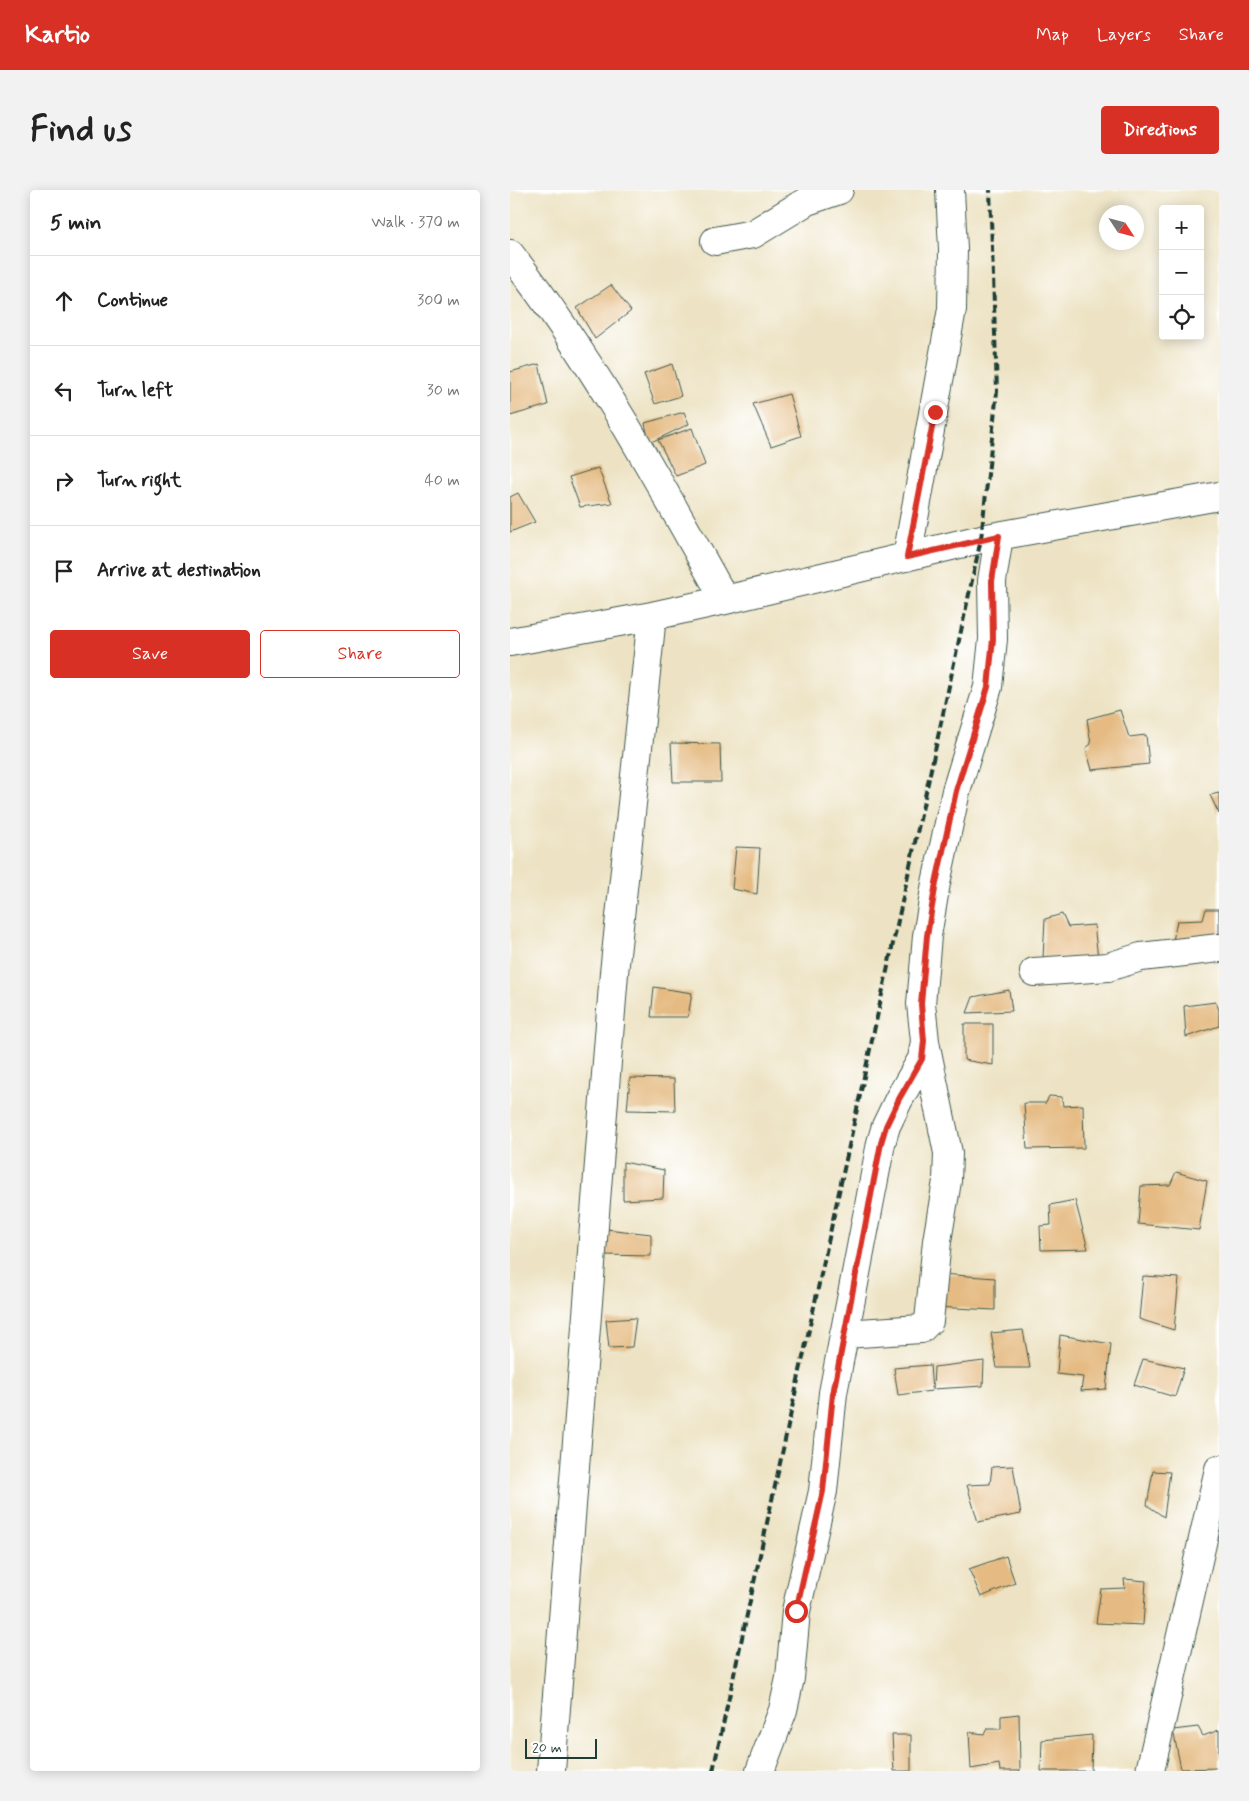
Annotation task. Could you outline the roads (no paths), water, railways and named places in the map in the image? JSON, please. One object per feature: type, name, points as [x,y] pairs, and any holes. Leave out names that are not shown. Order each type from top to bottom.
[{"type":"street","points":[[715,241],[752,234],[807,202],[838,190]]},
{"type":"street","points":[[907,557],[952,309],[954,249],[950,190]]},
{"type":"street","points":[[510,254],[591,367],[667,496],[725,600]]},
{"type":"street","points":[[510,642],[652,616],[999,536],[1219,496]]},
{"type":"street","points":[[844,1334],[921,1329],[929,1321],[937,1241],[947,1181],[948,1153],[924,1041],[921,1004],[927,936],[936,883],[956,791],[988,687],[993,639],[992,581],[999,536]]},
{"type":"street","points":[[551,1771],[614,972],[652,616]]},
{"type":"street","points":[[1034,972],[1108,967],[1141,957],[1219,948]]},
{"type":"street","points":[[760,1771],[783,1710],[790,1678],[796,1611],[823,1491],[833,1394],[881,1143],[886,1126],[899,1099],[922,1059],[924,1041]]},
{"type":"street","points":[[1150,1771],[1219,1469]]},
{"type":"railway","points":[[713,1771],[981,539],[997,391],[990,190]]}]
